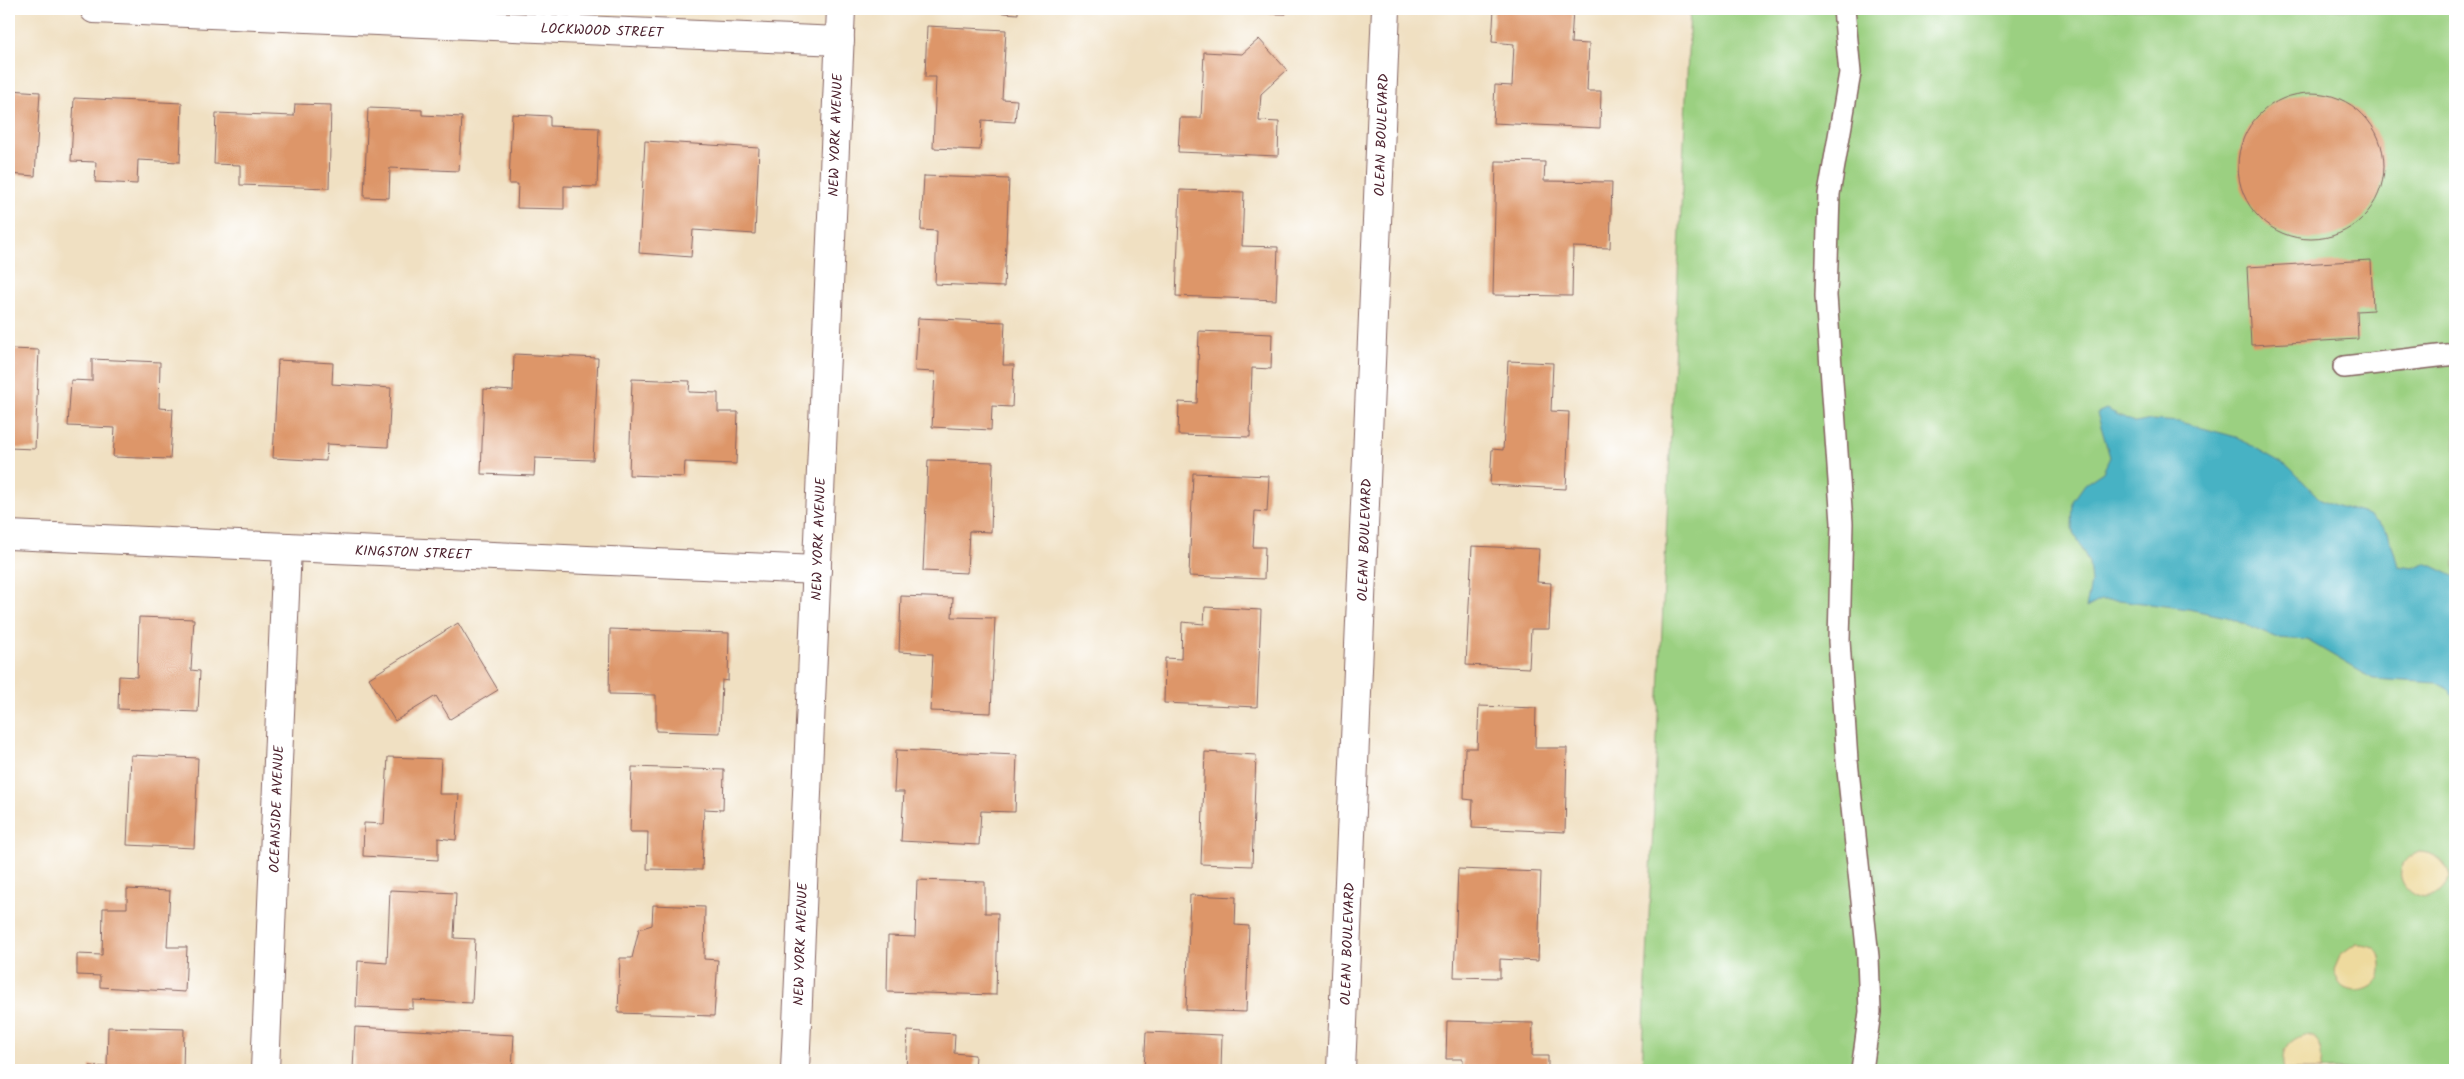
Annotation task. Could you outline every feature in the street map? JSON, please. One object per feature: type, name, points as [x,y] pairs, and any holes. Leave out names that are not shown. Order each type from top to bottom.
[{"type":"street","name":"LOCKWOOD STREET","points":[[94,9],[840,41]]},
{"type":"street","name":"NEW YORK AVENUE","points":[[795,1070],[841,9]]},
{"type":"street","name":"OLEAN BOULEVARD","points":[[1341,1070],[1386,9]]},
{"type":"street","name":"KINGSTON STREET","points":[[9,535],[817,570]]},
{"type":"street","name":"OCEANSIDE AVENUE","points":[[265,1070],[287,547]]},
{"type":"lane","points":[[1844,9],[1850,73],[1829,194],[1826,296],[1842,524],[1840,641],[1848,761],[1868,957],[1870,1012],[1862,1070]]},
{"type":"lane","points":[[2344,367],[2455,354]]},
{"type":"green space","points":[[1690,9],[2455,9],[2455,1070],[1642,1070]]},
{"type":"sand","points":[[2419,852],[2439,858],[2450,876],[2442,890],[2431,896],[2420,896],[2410,891],[2403,882],[2401,872],[2406,861]]},
{"type":"sand","points":[[2356,944],[2374,948],[2379,955],[2381,965],[2380,977],[2375,984],[2357,991],[2343,987],[2338,981],[2334,970],[2340,956]]},
{"type":"sand","points":[[2304,1035],[2315,1039],[2321,1047],[2321,1070],[2284,1070],[2283,1058],[2286,1048],[2293,1040]]},
{"type":"water","points":[[2106,409],[2136,423],[2151,420],[2180,422],[2236,437],[2289,467],[2319,498],[2334,505],[2369,515],[2388,532],[2398,566],[2413,568],[2426,563],[2455,577],[2455,696],[2448,689],[2437,683],[2373,679],[2307,640],[2277,638],[2227,617],[2188,609],[2119,600],[2101,600],[2086,608],[2091,583],[2089,563],[2072,528],[2073,501],[2085,484],[2103,472],[2110,457],[2097,413]]},
{"type":"building","points":[[954,9],[1018,9],[1018,14]]},
{"type":"building","points":[[1212,9],[1286,9],[1286,14],[1211,12]]},
{"type":"building","points":[[1494,9],[1573,9],[1571,43],[1589,44],[1587,91],[1601,91],[1600,128],[1493,123],[1495,85],[1512,86],[1514,44],[1492,42]]},
{"type":"building","points":[[927,26],[1006,30],[1002,99],[1017,100],[1015,122],[982,120],[980,150],[933,148],[936,77],[925,77]]},
{"type":"building","points":[[1259,39],[1287,70],[1261,94],[1259,121],[1279,122],[1278,156],[1178,152],[1180,118],[1201,118],[1204,52],[1242,54]]},
{"type":"building","points":[[10,90],[40,92],[35,176],[9,174]]},
{"type":"building","points":[[2311,93],[2339,98],[2363,114],[2379,138],[2384,166],[2379,194],[2363,218],[2339,234],[2311,239],[2283,234],[2259,218],[2243,194],[2238,166],[2243,138],[2259,114],[2283,98]]},
{"type":"building","points":[[74,98],[182,103],[180,162],[138,160],[137,184],[95,182],[96,162],[71,161]]},
{"type":"building","points":[[295,104],[331,105],[329,188],[240,185],[240,165],[214,164],[216,113],[294,116]]},
{"type":"building","points":[[368,108],[422,110],[422,115],[462,117],[459,171],[390,168],[389,198],[364,197]]},
{"type":"building","points":[[512,114],[550,116],[550,126],[599,128],[597,187],[564,186],[564,209],[517,208],[518,184],[509,184]]},
{"type":"building","points":[[645,141],[759,148],[755,234],[693,230],[691,257],[639,253]]},
{"type":"building","points":[[1496,161],[1545,162],[1544,181],[1612,182],[1610,248],[1573,247],[1572,296],[1493,295]]},
{"type":"building","points":[[924,176],[1009,179],[1004,287],[935,284],[937,231],[921,230]]},
{"type":"building","points":[[1180,190],[1244,192],[1242,246],[1278,247],[1276,300],[1176,296]]},
{"type":"building","points":[[2371,260],[2373,310],[2357,311],[2358,339],[2251,345],[2247,267]]},
{"type":"building","points":[[918,318],[1005,322],[1003,365],[1014,365],[1012,407],[992,406],[991,430],[932,427],[935,372],[915,371]]},
{"type":"building","points":[[1199,331],[1272,334],[1271,369],[1252,368],[1250,437],[1178,435],[1179,402],[1197,403]]},
{"type":"building","points":[[9,349],[39,350],[35,449],[9,448]]},
{"type":"building","points":[[514,354],[598,358],[593,460],[535,458],[534,476],[481,474],[484,389],[513,391]]},
{"type":"building","points":[[92,359],[160,362],[159,408],[173,409],[170,459],[113,457],[115,428],[68,426],[71,380],[92,381]]},
{"type":"building","points":[[278,360],[333,363],[332,384],[391,388],[388,447],[327,444],[326,461],[273,458]]},
{"type":"building","points":[[1508,361],[1553,363],[1551,411],[1569,412],[1566,489],[1490,485],[1492,449],[1503,450]]},
{"type":"building","points":[[632,379],[690,381],[689,392],[718,393],[718,412],[738,412],[736,464],[685,462],[684,477],[629,475]]},
{"type":"building","points":[[928,460],[993,462],[991,532],[969,531],[967,573],[923,571]]},
{"type":"building","points":[[1193,473],[1269,476],[1267,512],[1255,511],[1253,547],[1265,547],[1264,579],[1189,576]]},
{"type":"building","points":[[1472,546],[1539,549],[1537,582],[1551,583],[1549,629],[1531,629],[1529,668],[1466,665]]},
{"type":"building","points":[[901,596],[953,598],[952,617],[995,618],[991,713],[930,711],[933,654],[899,652]]},
{"type":"building","points":[[1205,607],[1261,610],[1257,707],[1164,703],[1165,658],[1181,659],[1182,622],[1204,624]]},
{"type":"building","points":[[139,617],[194,619],[191,670],[200,671],[198,712],[118,709],[119,676],[137,677]]},
{"type":"building","points":[[458,623],[498,690],[450,719],[436,696],[395,721],[369,678]]},
{"type":"building","points":[[610,629],[729,633],[728,681],[722,680],[720,733],[656,731],[656,695],[609,694]]},
{"type":"building","points":[[1479,706],[1536,708],[1535,748],[1567,748],[1565,832],[1472,828],[1473,800],[1464,799],[1465,748],[1477,748]]},
{"type":"building","points":[[896,750],[1017,755],[1015,812],[981,811],[979,845],[901,841],[904,792],[894,792]]},
{"type":"building","points":[[1205,752],[1256,755],[1252,866],[1201,864]]},
{"type":"building","points":[[131,755],[198,758],[194,848],[127,845]]},
{"type":"building","points":[[388,757],[441,759],[439,794],[459,794],[456,840],[438,838],[438,860],[363,856],[364,823],[384,824]]},
{"type":"building","points":[[632,767],[724,770],[723,810],[704,809],[702,870],[647,869],[648,832],[630,832]]},
{"type":"building","points":[[1458,869],[1541,872],[1538,961],[1500,959],[1500,978],[1454,977]]},
{"type":"building","points":[[917,880],[985,882],[985,913],[998,913],[996,995],[887,992],[888,936],[915,937]]},
{"type":"building","points":[[127,889],[170,891],[167,947],[187,947],[185,992],[100,987],[100,976],[77,975],[77,954],[102,955],[103,908],[127,908]]},
{"type":"building","points":[[390,890],[456,893],[454,938],[475,939],[472,1003],[413,1000],[413,1009],[356,1007],[358,961],[387,963]]},
{"type":"building","points":[[1190,895],[1236,897],[1235,925],[1249,926],[1246,1012],[1186,1010]]},
{"type":"building","points":[[653,905],[705,907],[704,959],[718,960],[714,1016],[618,1013],[620,958],[632,958],[639,929],[652,925]]},
{"type":"building","points":[[1447,1021],[1533,1023],[1532,1056],[1548,1056],[1548,1070],[1463,1070],[1463,1059],[1446,1059]]},
{"type":"building","points":[[108,1027],[184,1029],[183,1070],[90,1070],[90,1066],[107,1067]]},
{"type":"building","points":[[355,1027],[514,1035],[512,1070],[353,1070]]},
{"type":"building","points":[[908,1031],[955,1034],[954,1053],[975,1055],[974,1070],[906,1070]]},
{"type":"building","points":[[1146,1032],[1222,1035],[1221,1070],[1144,1070]]}]
